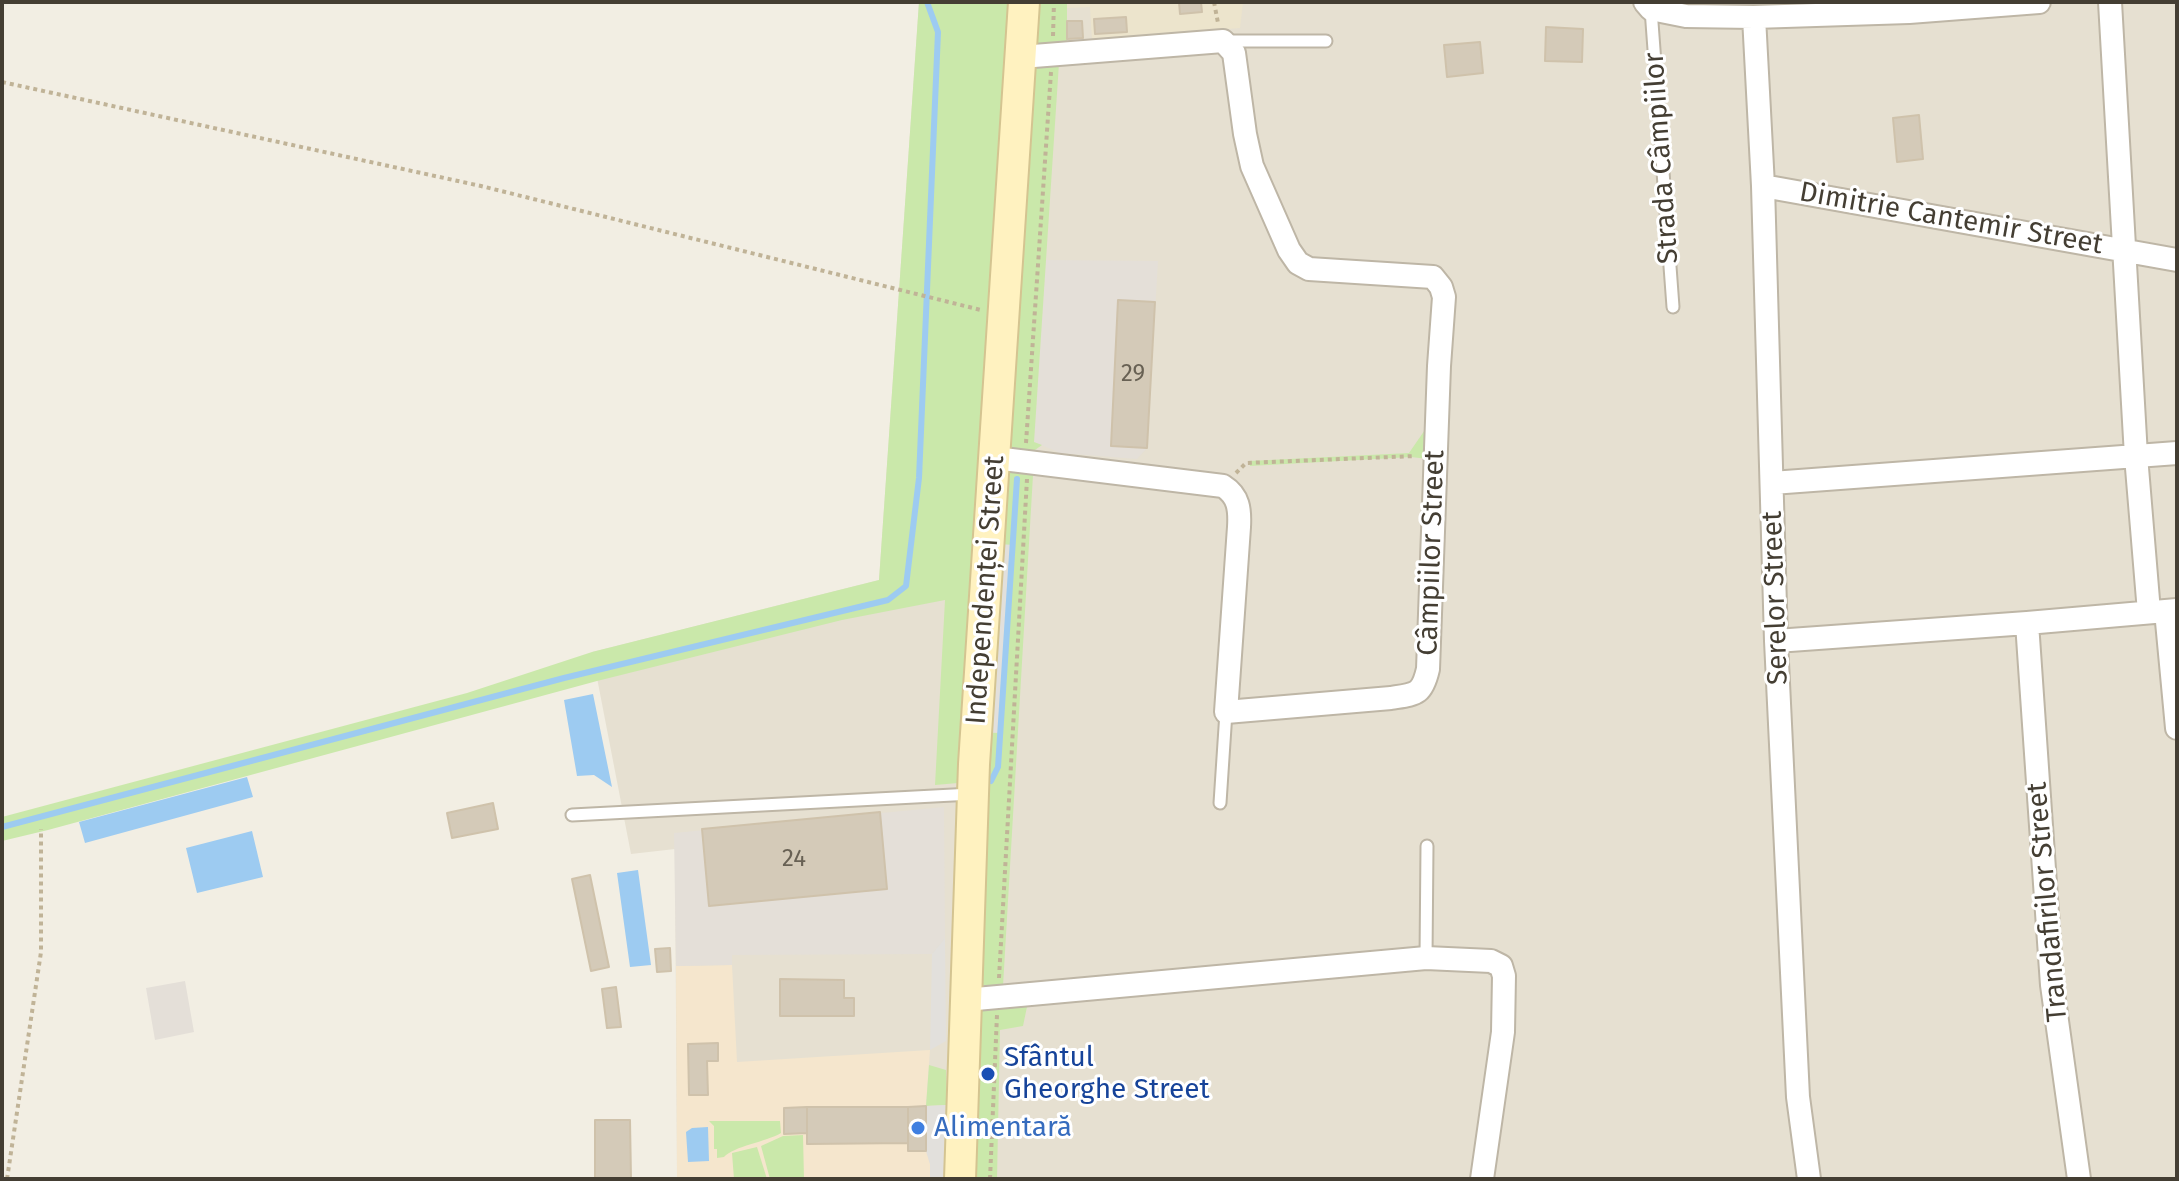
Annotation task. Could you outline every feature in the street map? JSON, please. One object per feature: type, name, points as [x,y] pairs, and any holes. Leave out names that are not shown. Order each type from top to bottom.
[{"type":"main road","name":"Independenței Street","points":[[960,1179],[973,794],[1024,2]]},
{"type":"street","points":[[1648,5],[1686,16],[1754,17],[1909,12],[2039,2]]},
{"type":"street","points":[[2110,2],[2124,249],[2177,260]]},
{"type":"street","name":"Serelor Street","points":[[1754,17],[1763,186],[1776,641],[1798,1097],[1809,1179]]},
{"type":"street","points":[[1021,57],[1223,41]]},
{"type":"street","name":"Câmpiilor Street","points":[[1223,41],[1234,53],[1252,166],[1289,250],[1298,263],[1309,269],[1433,277],[1444,297],[1428,669],[1424,687],[1414,695],[1391,698],[1226,712]]},
{"type":"street","name":"Dimitrie Cantemir Street","points":[[1763,186],[2124,249],[2136,456],[2164,611],[2177,728]]},
{"type":"street","points":[[1772,483],[2177,453]]},
{"type":"street","points":[[995,458],[1223,486],[1232,491],[1240,512],[1226,712]]},
{"type":"street","points":[[1776,641],[2164,611]]},
{"type":"street","name":"Trandafirilor Street","points":[[2027,623],[2052,985],[2079,1179]]},
{"type":"street","points":[[965,1000],[1426,958],[1491,961],[1501,966],[1504,976],[1503,1032],[1482,1179]]},
{"type":"lane","name":"Strada Câmpiilor","points":[[1648,5],[1673,307]]},
{"type":"lane","points":[[1223,41],[1326,41]]},
{"type":"lane","points":[[1220,803],[1226,712]]},
{"type":"lane","points":[[572,815],[973,794]]},
{"type":"lane","points":[[1426,958],[1427,846]]},
{"type":"path","points":[[990,1179],[1026,461],[1054,2]]},
{"type":"path","points":[[2,82],[481,186],[1004,315]]},
{"type":"path","points":[[1223,486],[1246,463],[1408,455],[1436,457]]},
{"type":"path","points":[[7,1179],[41,952],[41,829]]},
{"type":"shaded area","points":[[919,2],[2177,2],[2177,1179],[677,1179],[675,849],[631,854],[592,652],[879,580]]},
{"type":"shaded area","points":[[1067,2],[1243,2],[1240,28],[1092,40],[1090,7],[1067,8]]},
{"type":"shaded area","points":[[1046,260],[1158,261],[1147,448],[1137,459],[1060,453],[1034,442]]},
{"type":"shaded area","points":[[997,544],[1015,545],[1001,733],[983,732]]},
{"type":"shaded area","points":[[944,807],[945,938],[932,954],[732,955],[732,965],[676,966],[674,833]]},
{"type":"shaded area","points":[[945,938],[946,1041],[930,1050],[932,954]]},
{"type":"shaded area","points":[[732,965],[737,1062],[930,1050],[926,1150],[930,1179],[677,1179],[676,966]]},
{"type":"shaded area","points":[[185,981],[194,1032],[155,1040],[146,988]]},
{"type":"shaded area","points":[[947,1105],[947,1179],[930,1179],[926,1151],[926,1106]]},
{"type":"green space","points":[[919,2],[1015,2],[958,783],[935,785],[945,600],[842,620],[597,681],[2,841],[2,817],[467,693],[592,652],[879,580]]},
{"type":"green space","points":[[1034,2],[1067,2],[1067,43],[1033,47]]},
{"type":"green space","points":[[1059,63],[1034,442],[1042,445],[1032,452],[1004,449],[1032,67]]},
{"type":"green space","points":[[1429,424],[1428,459],[1411,457],[1250,466],[1249,461],[1409,453]]},
{"type":"green space","points":[[1003,471],[1033,475],[1003,986],[975,985],[983,732],[1001,733],[1015,546],[997,544]]},
{"type":"green space","points":[[1028,1002],[1023,1026],[1000,1030],[997,1179],[971,1179],[976,1007]]},
{"type":"green space","points":[[929,1065],[946,1070],[947,1105],[926,1106]]},
{"type":"green space","points":[[709,1121],[780,1121],[781,1133],[717,1158],[714,1126]]},
{"type":"green space","points":[[803,1135],[804,1179],[770,1179],[761,1146],[783,1136]]},
{"type":"green space","points":[[757,1147],[767,1179],[734,1179],[732,1153]]},
{"type":"water","points":[[593,694],[612,787],[594,775],[577,776],[564,700]]},
{"type":"water","points":[[247,777],[253,797],[85,843],[79,822]]},
{"type":"water","points":[[252,831],[263,877],[197,893],[186,848]]},
{"type":"water","points":[[638,870],[651,965],[630,967],[617,873]]},
{"type":"water","points":[[708,1127],[709,1161],[688,1162],[686,1132],[692,1128]]},
{"type":"building","points":[[1179,2],[1201,2],[1202,12],[1180,14]]},
{"type":"building","points":[[1126,17],[1127,32],[1095,34],[1094,19]]},
{"type":"building","points":[[1067,21],[1082,21],[1083,38],[1067,39]]},
{"type":"building","points":[[1546,27],[1583,29],[1582,62],[1545,61]]},
{"type":"building","points":[[1480,42],[1483,73],[1447,77],[1444,45]]},
{"type":"building","points":[[1919,115],[1923,159],[1897,162],[1893,118]]},
{"type":"building","points":[[1118,300],[1155,302],[1147,448],[1111,446]]},
{"type":"building","points":[[493,803],[498,829],[452,838],[447,813]]},
{"type":"building","points":[[880,812],[887,889],[709,906],[702,829]]},
{"type":"building","points":[[590,875],[609,967],[591,971],[572,879]]},
{"type":"building","points":[[670,948],[671,971],[657,972],[655,949]]},
{"type":"building","points":[[780,979],[844,980],[844,998],[854,998],[854,1016],[780,1016]]},
{"type":"building","points":[[616,987],[621,1027],[607,1028],[602,989]]},
{"type":"building","points":[[718,1043],[718,1061],[707,1061],[708,1095],[689,1095],[688,1044]]},
{"type":"building","points":[[926,1106],[926,1151],[908,1151],[908,1107]]},
{"type":"building","points":[[807,1107],[908,1107],[908,1143],[807,1144]]},
{"type":"building","points":[[807,1107],[807,1133],[784,1134],[784,1108]]},
{"type":"building","points":[[595,1120],[630,1120],[631,1179],[595,1179]]},
{"type":"waterway","points":[[2,827],[564,678],[888,600],[906,586],[919,478],[938,32],[927,2]]},
{"type":"waterway","points":[[991,781],[998,767],[1017,479]]},
{"type":"place","name":"Sfântul Gheorghe Street","points":[[988,1074]]},
{"type":"place","name":"Alimentară","points":[[918,1128]]}]
